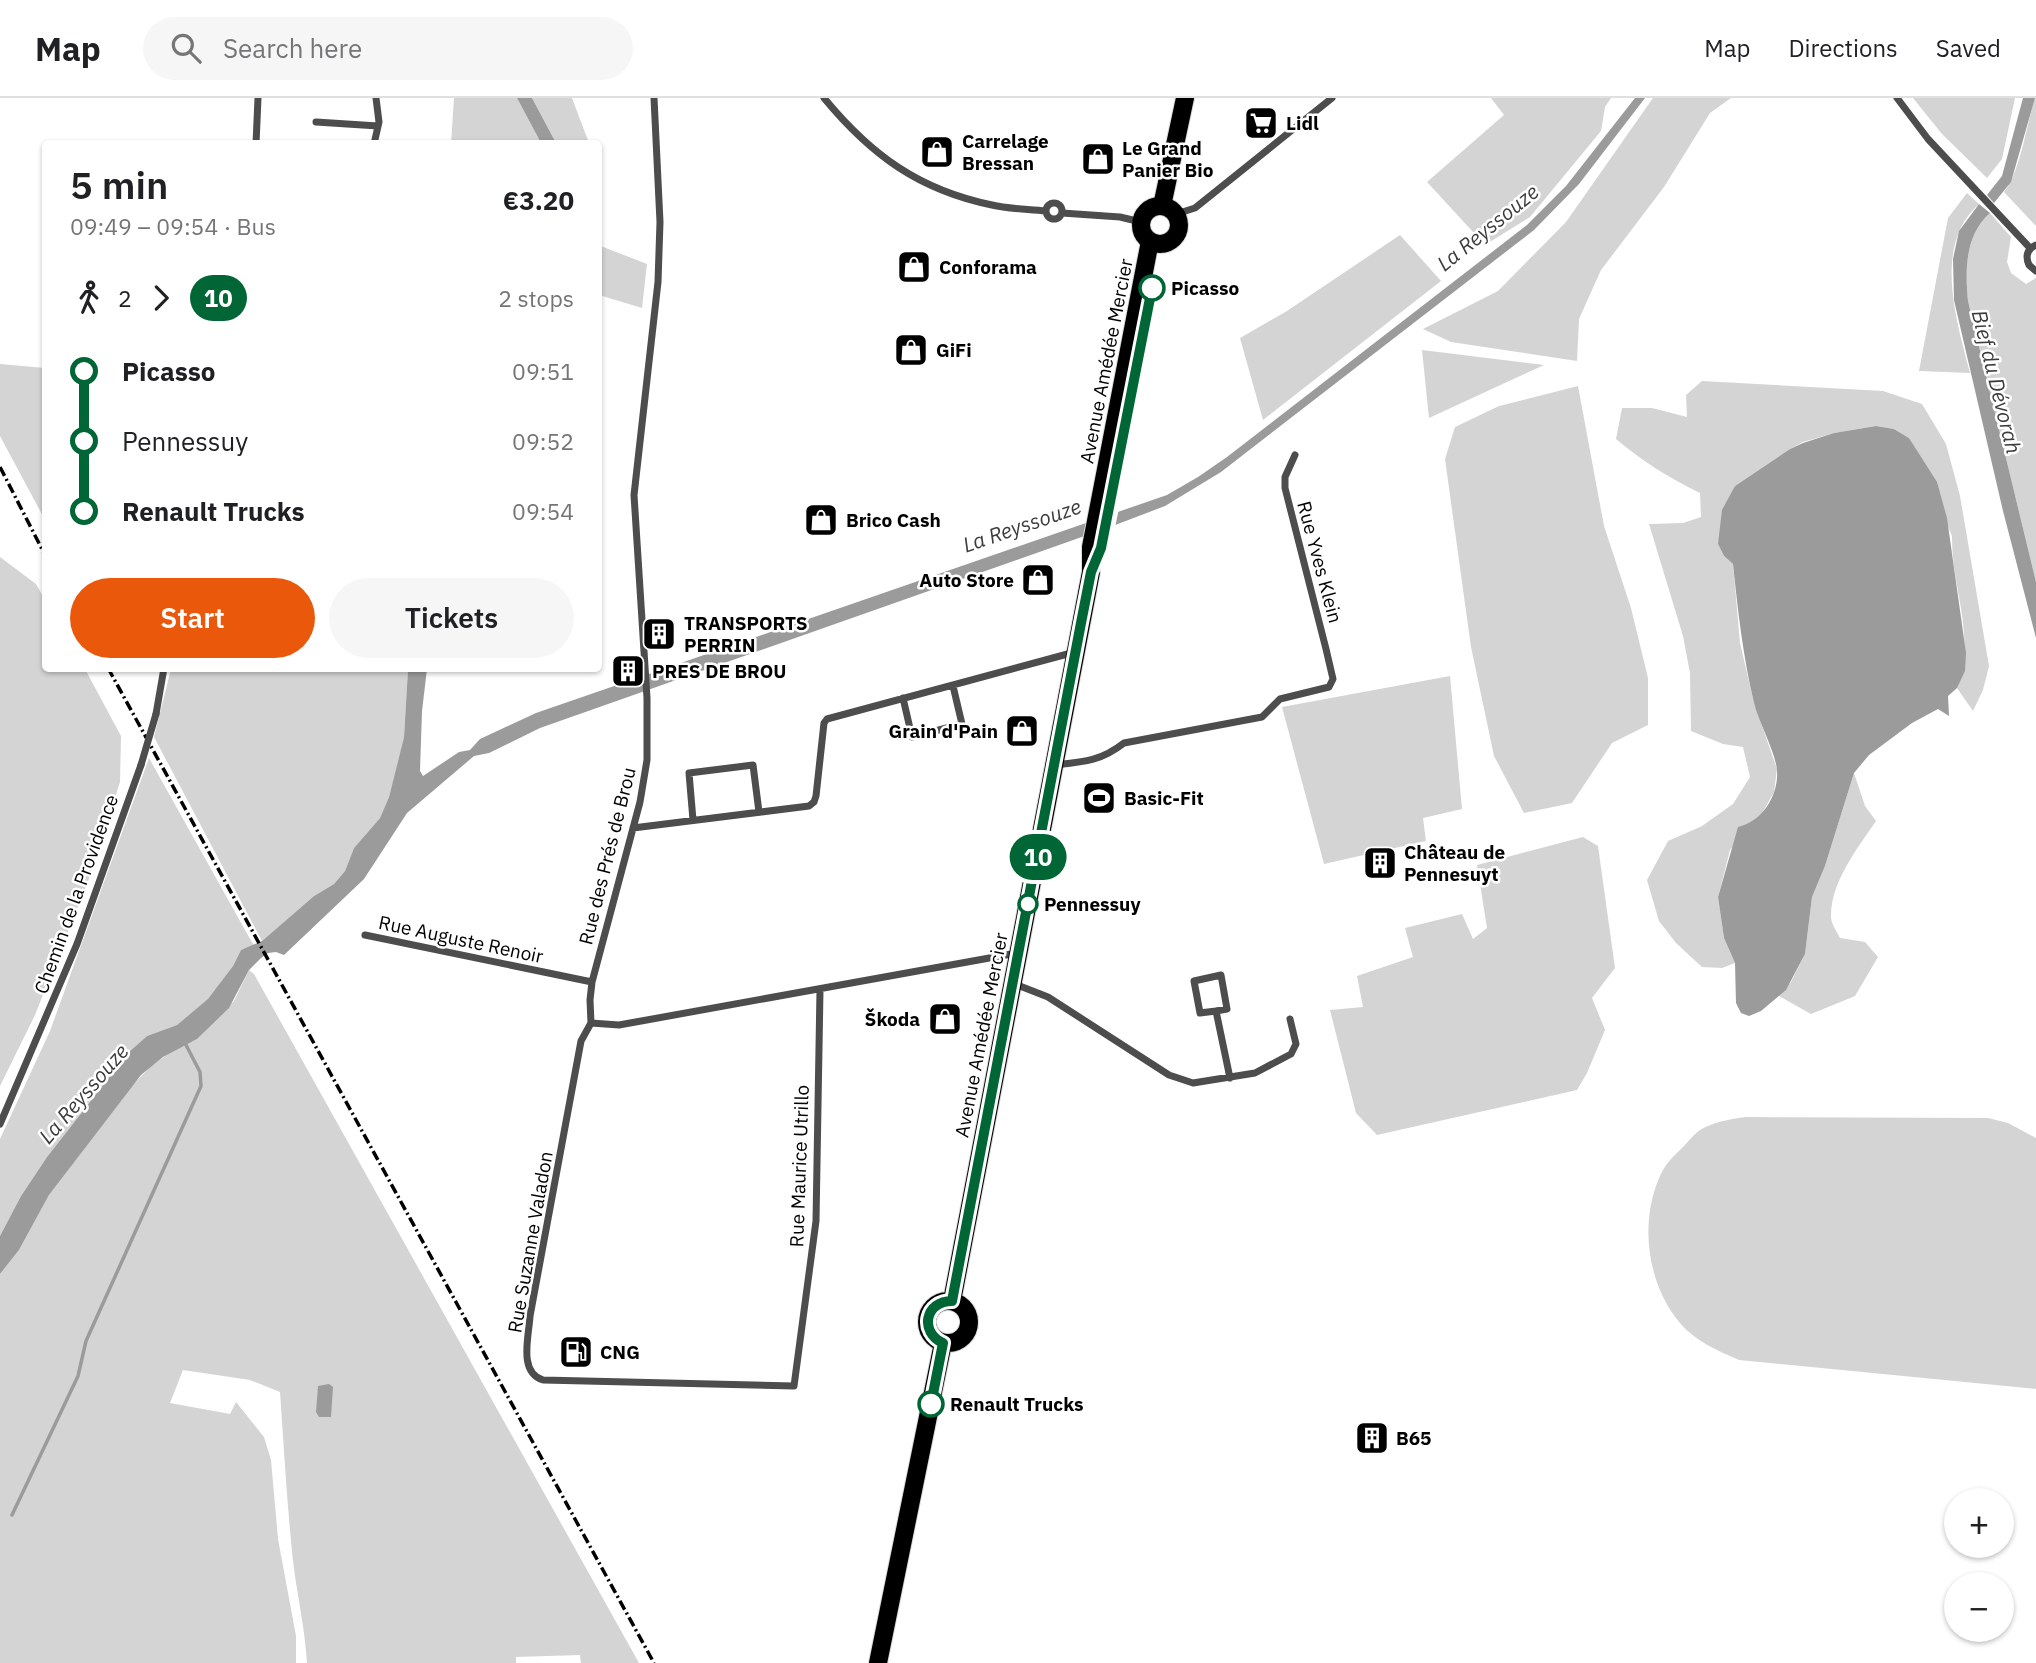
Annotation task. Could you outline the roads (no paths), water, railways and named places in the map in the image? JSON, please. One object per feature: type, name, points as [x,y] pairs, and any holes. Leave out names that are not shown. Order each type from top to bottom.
[{"type":"main road","points":[[1169,210],[1150,208],[1142,217],[1143,233],[1156,242],[1173,238],[1179,227],[1169,210],[1185,98]]},
{"type":"main road","name":"Avenue Amédée Mercier","points":[[952,1301],[1091,572],[1101,548],[1101,522],[1156,242]]},
{"type":"main road","points":[[944,1301],[952,1301],[966,1310],[969,1327],[960,1340],[943,1343],[931,1335],[927,1321],[932,1308],[944,1301]]},
{"type":"main road","points":[[878,1663],[943,1343]]},
{"type":"street","points":[[256,140],[258,98]]},
{"type":"street","points":[[375,140],[378,126],[376,98]]},
{"type":"street","name":"Rue des Prés de Brou","points":[[591,1023],[592,982],[633,828],[647,760],[648,698],[634,495],[658,282],[660,222],[654,98]]},
{"type":"street","points":[[824,98],[855,135],[892,164],[927,185],[995,206],[1045,211]]},
{"type":"street","points":[[1169,210],[1195,208],[1332,98]]},
{"type":"street","points":[[1897,98],[1928,139],[1979,196],[2033,247],[2027,261],[2036,271]]},
{"type":"street","points":[[316,121],[378,126]]},
{"type":"street","points":[[1045,211],[1049,204],[1055,203],[1062,213]]},
{"type":"street","points":[[1045,211],[1052,219],[1057,219],[1062,213]]},
{"type":"street","points":[[1062,213],[1141,222]]},
{"type":"street","name":"Rue Yves Klein","points":[[1055,765],[1108,756],[1124,743],[1262,717],[1280,699],[1329,687],[1333,679],[1285,488],[1285,477],[1295,455]]},
{"type":"street","points":[[633,828],[808,806],[814,802],[824,723],[827,719],[1076,652]]},
{"type":"street","name":"Chemin de la Providence","points":[[0,1124],[77,944],[141,765],[156,714],[163,672]]},
{"type":"street","points":[[903,698],[912,737],[925,734],[962,724],[953,685]]},
{"type":"street","points":[[693,820],[689,773],[753,765],[759,812]]},
{"type":"street","name":"Rue Auguste Renoir","points":[[365,935],[592,982]]},
{"type":"street","points":[[591,1023],[620,1026],[1017,953]]},
{"type":"street","points":[[1221,975],[1227,1009],[1216,1011],[1200,1013],[1194,981],[1221,975]]},
{"type":"street","points":[[1011,983],[1048,997],[1169,1075],[1193,1083],[1255,1073],[1291,1054],[1296,1044],[1290,1019]]},
{"type":"street","name":"Rue Maurice Utrillo","points":[[794,1386],[816,1221],[820,990]]},
{"type":"street","points":[[1216,1011],[1230,1078]]},
{"type":"street","name":"Rue Suzanne Valadon","points":[[591,1023],[581,1041],[533,1302],[527,1358],[529,1369],[535,1377],[544,1380],[794,1386]]},
{"type":"waterway","points":[[12,1515],[78,1376],[86,1341],[201,1086],[200,1072],[186,1045]]},
{"type":"railway","points":[[0,467],[42,549]]},
{"type":"railway","points":[[110,672],[654,1663]]},
{"type":"place","name":"Lidl","points":[[1261,123]]},
{"type":"place","name":"Carrelage Bressan","points":[[937,152]]},
{"type":"place","name":"Le Grand Panier Bio","points":[[1098,159]]},
{"type":"place","name":"Conforama","points":[[914,267]]},
{"type":"place","name":"Picasso","points":[[1152,288]]},
{"type":"place","name":"GiFi","points":[[911,350]]},
{"type":"place","name":"Brico Cash","points":[[821,520]]},
{"type":"place","name":"Auto Store","points":[[1038,580]]},
{"type":"place","name":"TRANSPORTS PERRIN","points":[[659,634]]},
{"type":"place","name":"PRES DE BROU","points":[[628,671]]},
{"type":"place","name":"Grain d'Pain","points":[[1022,731]]},
{"type":"place","name":"Basic-Fit","points":[[1099,798]]},
{"type":"place","name":"Château de Pennesuyt","points":[[1380,863]]},
{"type":"place","name":"Pennessuy","points":[[1028,904]]},
{"type":"place","name":"Škoda","points":[[945,1019]]},
{"type":"place","name":"CNG","points":[[576,1352]]},
{"type":"place","name":"Renault Trucks","points":[[931,1404]]},
{"type":"place","name":"B65","points":[[1372,1438]]},
{"type":"water label","name":"La Reyssouze","points":[[1488,228]]},
{"type":"water label","name":"Bief du Dévorah","points":[[1996,382]]},
{"type":"water label","name":"La Reyssouze","points":[[1022,526]]},
{"type":"water label","name":"La Reyssouze","points":[[84,1094]]}]
